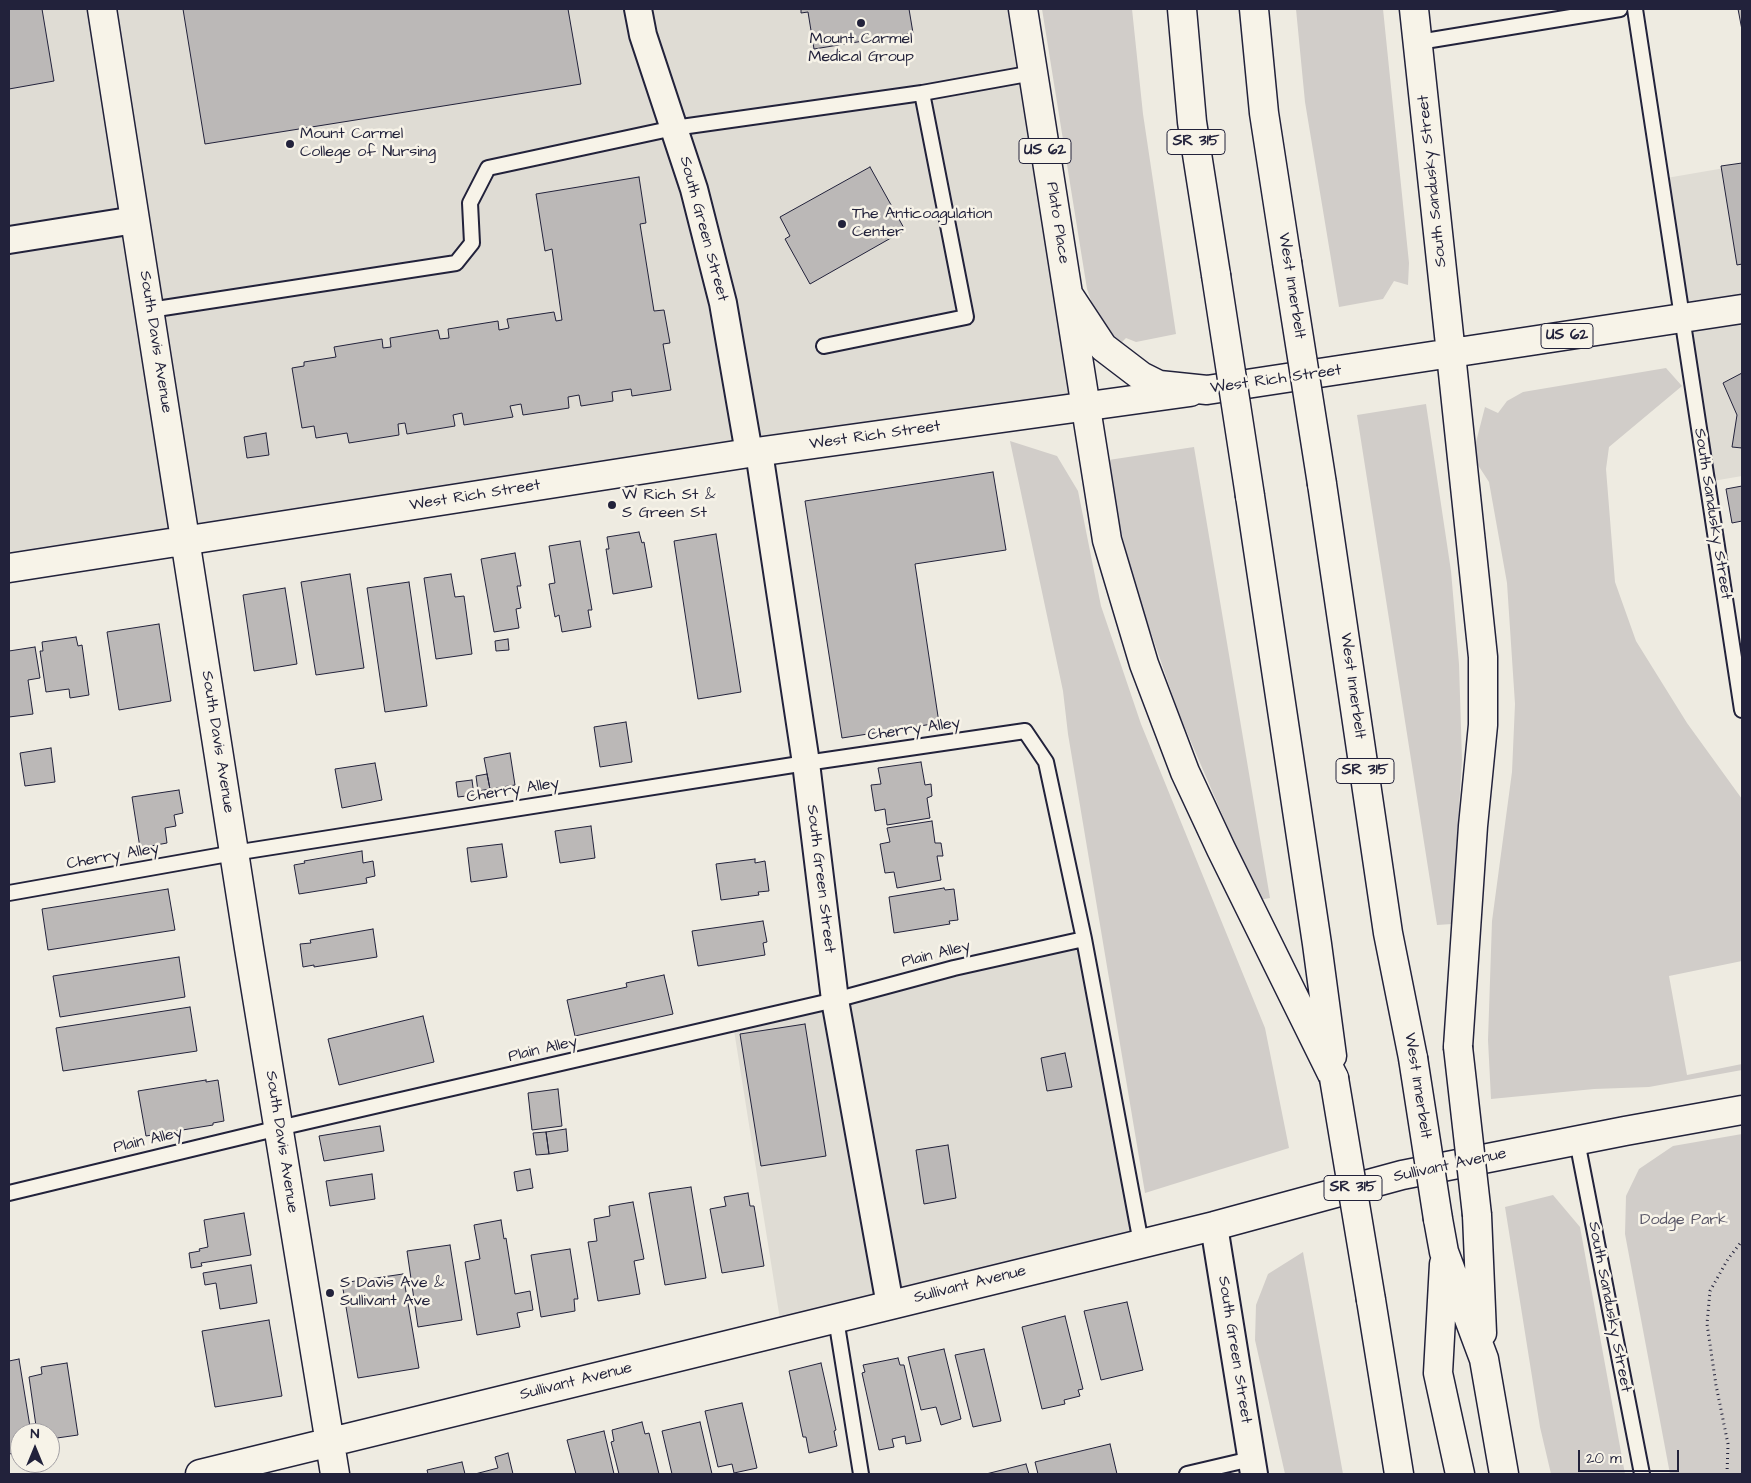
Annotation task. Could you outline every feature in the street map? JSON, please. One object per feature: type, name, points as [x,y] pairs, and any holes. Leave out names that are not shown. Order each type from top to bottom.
[{"type":"main road","name":"South Davis Avenue","points":[[102,9],[234,853],[335,1474]]},
{"type":"main road","name":"Plato Place","points":[[1023,9],[1107,540],[1144,664],[1185,772],[1334,1078]]},
{"type":"main road","name":"SR 315","points":[[1182,9],[1192,122],[1250,496],[1315,934],[1334,1078],[1399,1474]]},
{"type":"main road","name":"West Innerbelt","points":[[1254,9],[1264,113],[1322,484],[1388,933],[1413,1058],[1444,1252],[1484,1359],[1504,1474]]},
{"type":"main road","name":"South Sandusky Street","points":[[1414,9],[1483,657],[1483,725],[1473,826],[1458,1047],[1477,1215],[1484,1359]]},
{"type":"main road","name":"US 62","points":[[1068,294],[1103,347],[1140,376],[1159,386],[1207,390]]},
{"type":"main road","name":"West Rich Street","points":[[9,568],[754,452],[1086,408],[1742,309]]},
{"type":"main road","name":"Sullivant Avenue","points":[[200,1474],[1214,1226],[1402,1175],[1742,1110]]},
{"type":"main road","points":[[1444,1252],[1438,1373],[1460,1474]]},
{"type":"street","name":"South Green Street","points":[[638,9],[643,35],[694,189],[723,303],[754,452],[806,763],[836,1000],[890,1305]]},
{"type":"street","points":[[9,240],[135,220]]},
{"type":"street","name":"South Green Street","points":[[1214,1226],[1253,1467]]},
{"type":"lane","points":[[1419,42],[1620,9]]},
{"type":"lane","name":"South Sandusky Street","points":[[1635,9],[1742,710]]},
{"type":"lane","points":[[150,310],[456,263],[472,243],[470,203],[488,168],[674,128],[922,92],[1033,73]]},
{"type":"lane","points":[[824,346],[966,317],[922,92]]},
{"type":"lane","name":"Cherry Alley","points":[[9,892],[234,853],[806,763],[1024,731],[1046,762],[1084,939]]},
{"type":"lane","points":[[1084,939],[1140,1244]]},
{"type":"lane","name":"Plain Alley","points":[[9,1193],[278,1128],[836,1000],[954,968],[1084,939]]},
{"type":"lane","name":"South Sandusky Street","points":[[1577,1141],[1642,1474]]},
{"type":"lane","points":[[836,1319],[861,1474]]},
{"type":"lane","points":[[1187,1474],[1253,1467]]},
{"type":"path","points":[[1727,1474],[1728,1444],[1716,1385],[1707,1324],[1710,1291],[1728,1259],[1742,1241]]},
{"type":"shaded area","points":[[9,9],[1023,9],[1086,408],[9,568]]},
{"type":"shaded area","points":[[1742,165],[1742,476],[1707,482],[1655,180]]},
{"type":"shaded area","points":[[1084,939],[1141,1243],[782,1332],[733,1024]]},
{"type":"green space","points":[[1042,9],[1132,9],[1143,114],[1176,334],[1136,342],[1126,338],[1120,344],[1096,315],[1087,289]]},
{"type":"green space","points":[[1296,9],[1383,9],[1409,263],[1408,285],[1394,281],[1383,299],[1339,307],[1305,102]]},
{"type":"green space","points":[[1666,368],[1682,386],[1609,447],[1606,469],[1615,582],[1636,641],[1687,723],[1742,799],[1742,961],[1669,976],[1687,1075],[1742,1064],[1742,1070],[1649,1087],[1594,1089],[1491,1099],[1488,1040],[1492,921],[1512,772],[1515,704],[1507,583],[1489,482],[1478,465],[1475,446],[1485,407],[1498,413],[1507,401],[1523,392]]},
{"type":"green space","points":[[1426,404],[1451,571],[1459,664],[1462,760],[1452,924],[1437,925],[1357,415]]},
{"type":"green space","points":[[1010,441],[1057,456],[1078,491],[1101,606],[1141,724],[1265,1028],[1289,1148],[1145,1193],[1068,734],[1063,691]]},
{"type":"green space","points":[[1194,447],[1270,898],[1259,900],[1179,714],[1138,595],[1102,461]]},
{"type":"green space","name":"Dodge Park","points":[[1742,1134],[1742,1474],[1670,1474],[1625,1234],[1626,1196],[1639,1169],[1673,1146]]},
{"type":"green space","points":[[1553,1195],[1580,1227],[1625,1474],[1551,1474],[1540,1427],[1505,1207]]},
{"type":"green space","points":[[1303,1252],[1343,1474],[1285,1474],[1255,1340],[1256,1305],[1268,1274]]},
{"type":"building","points":[[9,9],[42,9],[54,81],[9,89]]},
{"type":"building","points":[[183,9],[568,9],[581,84],[205,144]]},
{"type":"building","name":"Mount Carmel Medical Group","points":[[801,9],[909,9],[913,33],[814,49],[808,12],[801,13]]},
{"type":"building","points":[[1738,9],[1742,9],[1742,30]]},
{"type":"building","points":[[1742,163],[1742,264],[1737,265],[1721,166]]},
{"type":"building","name":"The Anticoagulation Center","points":[[870,167],[905,230],[810,284],[785,239],[790,236],[780,217]]},
{"type":"building","points":[[639,177],[646,223],[640,224],[654,311],[664,310],[670,343],[663,344],[671,390],[632,396],[631,389],[612,392],[613,401],[581,406],[579,395],[568,397],[569,408],[523,415],[521,404],[510,406],[513,417],[464,425],[462,413],[453,415],[455,426],[407,434],[405,423],[398,424],[399,435],[349,443],[347,433],[316,438],[314,426],[302,428],[292,368],[304,366],[304,362],[336,357],[334,347],[382,339],[383,348],[391,347],[390,338],[438,330],[440,339],[449,338],[448,329],[498,321],[499,330],[509,328],[507,319],[554,312],[556,321],[562,320],[552,249],[545,251],[536,194]]},
{"type":"building","points":[[1742,373],[1742,448],[1732,447],[1737,415],[1723,383]]},
{"type":"building","points":[[266,433],[269,455],[247,458],[244,437]]},
{"type":"building","points":[[993,472],[1006,550],[915,564],[939,723],[842,738],[805,501]]},
{"type":"building","points":[[1742,486],[1742,521],[1732,523],[1726,489]]},
{"type":"building","points":[[639,532],[642,543],[644,542],[652,587],[613,594],[606,549],[609,549],[607,537]]},
{"type":"building","points":[[716,534],[741,692],[698,699],[674,541]]},
{"type":"building","points":[[580,541],[592,610],[588,610],[591,627],[562,632],[559,615],[555,617],[549,584],[555,583],[549,546]]},
{"type":"building","points":[[515,553],[521,586],[517,586],[521,608],[516,609],[519,628],[494,632],[481,559]]},
{"type":"building","points":[[350,574],[364,668],[316,675],[301,582]]},
{"type":"building","points":[[451,574],[455,597],[464,596],[472,654],[436,659],[424,578]]},
{"type":"building","points":[[409,582],[427,706],[385,712],[367,588]]},
{"type":"building","points":[[285,588],[297,664],[254,671],[243,595]]},
{"type":"building","points":[[159,624],[171,701],[119,710],[107,632]]},
{"type":"building","points":[[76,637],[78,646],[82,645],[89,695],[70,698],[69,689],[46,692],[40,651],[43,651],[42,642]]},
{"type":"building","points":[[508,639],[509,650],[496,651],[495,641]]},
{"type":"building","points":[[35,647],[40,678],[28,680],[33,714],[9,717],[9,651]]},
{"type":"building","points":[[626,722],[632,762],[600,767],[594,727]]},
{"type":"building","points":[[51,748],[55,782],[25,786],[20,753]]},
{"type":"building","points":[[510,753],[515,785],[490,789],[484,758]]},
{"type":"building","points":[[921,762],[925,785],[931,784],[932,796],[927,798],[930,818],[887,825],[885,809],[875,811],[871,785],[881,784],[878,768]]},
{"type":"building","points":[[375,763],[382,800],[342,808],[335,769]]},
{"type":"building","points":[[487,774],[490,789],[478,791],[476,776]]},
{"type":"building","points":[[472,780],[474,795],[458,797],[456,782]]},
{"type":"building","points":[[179,790],[183,813],[174,815],[176,826],[165,828],[167,843],[140,848],[132,797]]},
{"type":"building","points":[[932,821],[935,843],[941,843],[943,856],[937,856],[941,880],[897,888],[894,872],[885,873],[880,844],[890,842],[887,828]]},
{"type":"building","points":[[591,826],[595,858],[560,863],[555,831]]},
{"type":"building","points":[[502,844],[507,877],[471,882],[467,848]]},
{"type":"building","points":[[362,851],[363,863],[373,861],[375,876],[366,878],[367,883],[299,894],[294,865],[305,863],[304,861]]},
{"type":"building","points":[[755,859],[755,863],[765,861],[769,891],[758,892],[759,895],[721,900],[716,864]]},
{"type":"building","points":[[944,888],[945,890],[954,889],[958,920],[949,921],[950,924],[894,933],[889,897]]},
{"type":"building","points":[[168,889],[175,930],[48,950],[42,909]]},
{"type":"building","points":[[763,921],[767,942],[763,943],[765,955],[698,966],[692,931]]},
{"type":"building","points":[[373,929],[377,957],[303,967],[300,944],[311,943],[310,940]]},
{"type":"building","points":[[179,957],[185,997],[60,1017],[53,976]]},
{"type":"building","points":[[664,975],[673,1014],[575,1036],[567,1000],[627,987],[626,983]]},
{"type":"building","points":[[190,1007],[197,1051],[63,1071],[56,1028]]},
{"type":"building","points":[[423,1016],[434,1062],[339,1085],[328,1039]]},
{"type":"building","points":[[805,1024],[826,1156],[761,1166],[740,1034]]},
{"type":"building","points":[[1065,1053],[1072,1087],[1047,1091],[1041,1058]]},
{"type":"building","points":[[206,1080],[206,1082],[218,1080],[224,1121],[213,1123],[213,1125],[146,1136],[138,1091]]},
{"type":"building","points":[[558,1089],[562,1126],[532,1130],[528,1093]]},
{"type":"building","points":[[380,1126],[384,1151],[324,1161],[319,1136]]},
{"type":"building","points":[[566,1129],[568,1151],[549,1154],[546,1132]]},
{"type":"building","points":[[546,1132],[549,1154],[536,1155],[533,1133]]},
{"type":"building","points":[[948,1145],[956,1198],[924,1204],[916,1150]]},
{"type":"building","points":[[530,1169],[533,1188],[517,1191],[514,1172]]},
{"type":"building","points":[[372,1174],[375,1199],[330,1206],[326,1181]]},
{"type":"building","points":[[691,1187],[706,1278],[665,1285],[649,1193]]},
{"type":"building","points":[[748,1193],[750,1206],[754,1206],[764,1266],[722,1273],[710,1209],[726,1206],[724,1197]]},
{"type":"building","points":[[633,1202],[644,1259],[634,1261],[640,1294],[598,1301],[588,1242],[597,1241],[594,1219],[610,1216],[609,1206]]},
{"type":"building","points":[[244,1213],[251,1255],[201,1263],[202,1266],[191,1268],[189,1253],[208,1247],[204,1220]]},
{"type":"building","points":[[501,1220],[504,1239],[506,1238],[515,1294],[530,1291],[533,1310],[517,1313],[520,1327],[477,1335],[465,1262],[480,1259],[474,1225]]},
{"type":"building","points":[[450,1245],[462,1320],[418,1327],[407,1251]]},
{"type":"building","points":[[570,1249],[578,1299],[574,1299],[575,1311],[541,1317],[531,1255]]},
{"type":"building","points":[[251,1265],[257,1303],[220,1309],[216,1283],[205,1285],[203,1273]]},
{"type":"building","points":[[403,1274],[419,1368],[358,1378],[342,1283]]},
{"type":"building","points":[[1127,1302],[1143,1370],[1101,1380],[1084,1311]]},
{"type":"building","points":[[1065,1316],[1083,1389],[1078,1390],[1080,1396],[1064,1400],[1065,1404],[1042,1409],[1022,1327]]},
{"type":"building","points":[[269,1320],[282,1396],[215,1407],[202,1331]]},
{"type":"building","points":[[944,1349],[961,1419],[941,1425],[936,1407],[921,1410],[908,1357]]},
{"type":"building","points":[[984,1349],[1001,1421],[973,1427],[955,1355]]},
{"type":"building","points":[[898,1358],[900,1365],[904,1365],[921,1441],[906,1444],[905,1436],[892,1439],[894,1447],[879,1450],[862,1373],[865,1372],[863,1365]]},
{"type":"building","points":[[19,1359],[29,1423],[10,1423],[9,1454],[9,1361]]},
{"type":"building","points":[[67,1363],[78,1435],[60,1438],[60,1423],[36,1423],[29,1377],[42,1374],[41,1367]]},
{"type":"building","points":[[821,1363],[836,1430],[834,1431],[837,1446],[809,1453],[806,1437],[803,1437],[789,1371]]},
{"type":"building","points":[[742,1403],[757,1468],[734,1473],[732,1464],[718,1467],[705,1411]]},
{"type":"building","points":[[642,1422],[645,1434],[649,1433],[659,1474],[619,1474],[611,1442],[614,1441],[612,1430]]},
{"type":"building","points":[[700,1422],[712,1474],[672,1474],[662,1431]]},
{"type":"building","points":[[604,1431],[614,1474],[576,1474],[567,1440]]},
{"type":"building","points":[[1110,1444],[1117,1474],[1038,1474],[1035,1462]]},
{"type":"building","points":[[508,1453],[513,1474],[475,1474],[498,1468],[495,1457]]},
{"type":"building","points":[[462,1462],[465,1474],[428,1474],[427,1470]]},
{"type":"building","points":[[1026,1464],[1029,1474],[986,1474]]},
{"type":"place","name":"Mount Carmel Medical Group","points":[[861,23]]},
{"type":"place","name":"Mount Carmel College of Nursing","points":[[290,144]]},
{"type":"place","name":"The Anticoagulation Center","points":[[842,224]]},
{"type":"place","name":"W Rich St & S Green St","points":[[612,505]]},
{"type":"place","name":"S Davis Ave & Sullivant Ave","points":[[330,1293]]}]
